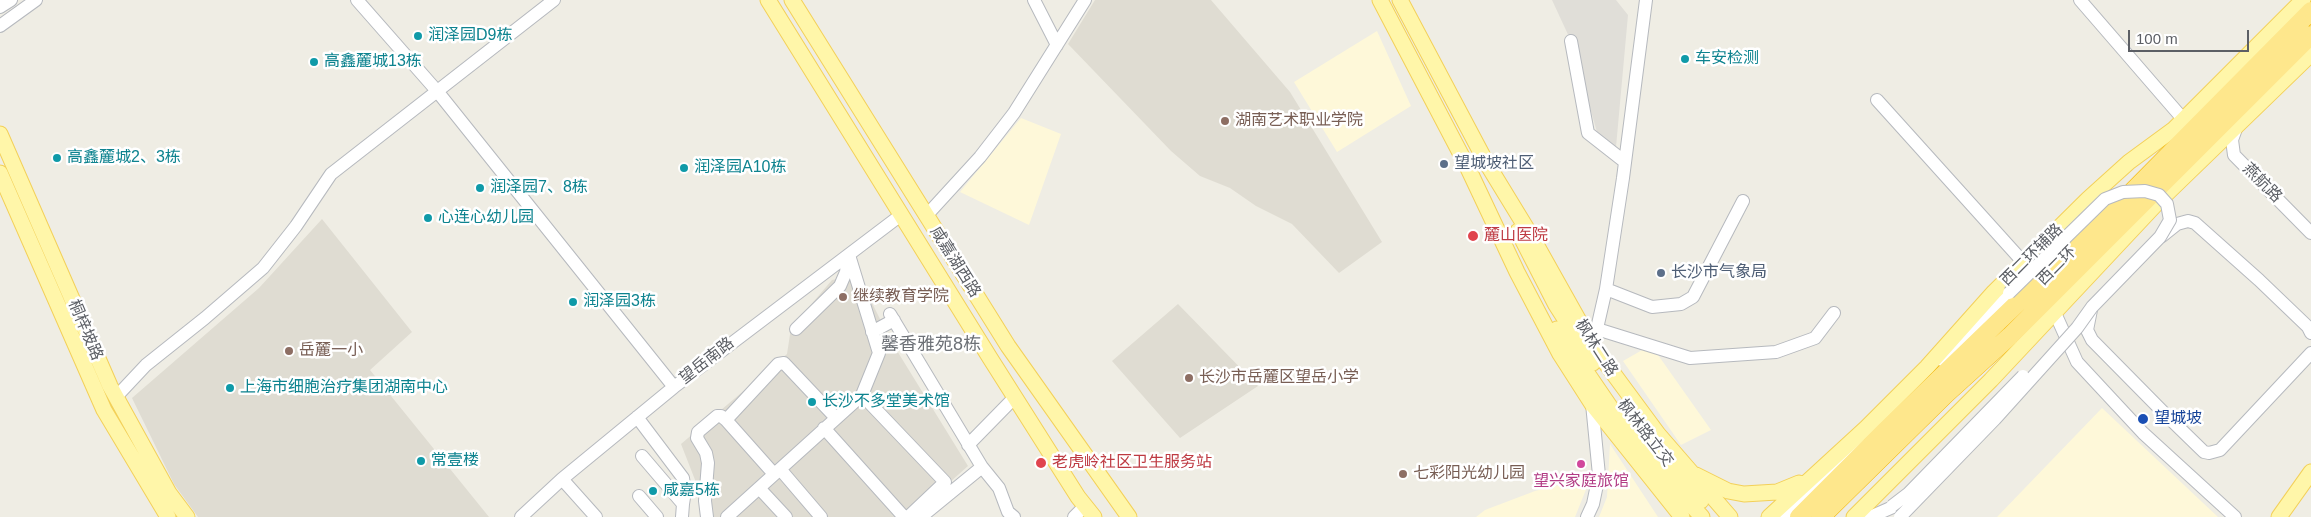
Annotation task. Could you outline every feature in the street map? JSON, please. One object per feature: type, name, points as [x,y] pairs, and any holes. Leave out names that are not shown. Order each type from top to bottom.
[{"type":"highway","name":"西二环","points":[[1821,517],[1940,389],[2095,229],[2311,12]]},
{"type":"highway","name":"西二环","points":[[1799,517],[1940,389],[2016,329],[2311,35]]},
{"type":"main road","name":"咸嘉湖西路","points":[[768,0],[1015,397],[1089,511]]},
{"type":"main road","name":"咸嘉湖西路","points":[[792,0],[1008,346],[1129,517]]},
{"type":"main road","name":"枫林二路","points":[[1380,0],[1467,166],[1530,297],[1560,354],[1592,404],[1682,517]]},
{"type":"main road","name":"枫林二路","points":[[1400,0],[1486,162],[1533,239],[1593,346],[1690,473],[1730,517]]},
{"type":"main road","name":"西二环辅路","points":[[1769,517],[1927,367],[1984,302],[2105,183],[2183,119],[2302,0]]},
{"type":"main road","points":[[1860,515],[2055,313],[2092,269],[2210,151],[2311,54]]},
{"type":"main road","name":"桐梓坡路","points":[[0,134],[116,397],[169,493],[187,517]]},
{"type":"main road","name":"枫林二路","points":[[1486,162],[1518,243]]},
{"type":"main road","name":"枫林二路","points":[[1467,166],[1518,243]]},
{"type":"main road","name":"桐梓坡路","points":[[0,173],[104,410],[168,517]]},
{"type":"main road","name":"枫林路立交","points":[[1518,243],[1558,332],[1588,377],[1640,446],[1702,517]]},
{"type":"main road","name":"枫林路立交","points":[[1518,243],[1582,348],[1653,444],[1716,517]]},
{"type":"main road","points":[[2279,517],[2311,472]]},
{"type":"main road","points":[[1690,473],[1728,491],[1744,494],[1777,492],[1814,476]]},
{"type":"main road","points":[[2292,517],[2311,490]]},
{"type":"main road","points":[[1664,496],[1671,517]]},
{"type":"street","points":[[0,7],[11,0]]},
{"type":"street","points":[[0,26],[36,0]]},
{"type":"street","points":[[357,0],[437,91],[674,386]]},
{"type":"street","points":[[116,397],[146,365],[263,268],[296,226],[331,174],[554,0]]},
{"type":"street","points":[[1034,0],[1057,45]]},
{"type":"street","points":[[926,216],[980,157],[1014,113],[1085,0]]},
{"type":"street","points":[[1593,346],[1606,289],[1646,0]]},
{"type":"street","points":[[2080,0],[2183,119]]},
{"type":"street","points":[[1571,41],[1588,133],[1625,162]]},
{"type":"street","points":[[1877,100],[2024,263]]},
{"type":"street","name":"燕航路","points":[[2237,126],[2232,140],[2234,155],[2311,233]]},
{"type":"street","name":"燕航路","points":[[2210,151],[2218,150],[2226,155],[2311,241]]},
{"type":"street","points":[[1786,517],[2106,199],[2114,194],[2137,190],[2159,195],[2167,204],[2170,212],[2168,226],[2160,237],[2092,308],[2069,327],[1909,493],[1892,506]]},
{"type":"street","points":[[1606,289],[1652,307],[1681,304],[1692,297],[1742,201]]},
{"type":"street","name":"望岳南路","points":[[521,517],[562,479],[674,386],[901,214]]},
{"type":"street","points":[[2160,237],[2177,224],[2188,221],[2195,222],[2304,323],[2311,333]]},
{"type":"street","points":[[796,329],[840,286],[846,272],[849,255]]},
{"type":"street","points":[[734,515],[777,471],[862,395],[879,353],[849,255]]},
{"type":"street","points":[[2092,308],[2087,324],[2092,340],[2204,452],[2209,453],[2220,450],[2311,353]]},
{"type":"street","points":[[1900,517],[1995,419],[2077,328],[2092,308]]},
{"type":"street","points":[[1597,329],[1690,358],[1776,352],[1815,338],[1834,313]]},
{"type":"street","points":[[2055,313],[2077,362],[2150,439],[2235,517]]},
{"type":"street","points":[[872,332],[892,317],[968,445],[982,467],[999,488],[1008,512],[1014,517]]},
{"type":"street","points":[[726,420],[778,364],[784,363],[836,418]]},
{"type":"street","points":[[862,395],[946,482],[908,517]]},
{"type":"street","points":[[968,445],[1015,397]]},
{"type":"street","points":[[1587,517],[1593,504],[1599,475],[1592,404]]},
{"type":"street","points":[[707,517],[705,501],[708,463],[706,453],[697,438],[698,432],[716,416],[721,416],[726,420],[821,517]]},
{"type":"street","points":[[637,417],[683,478],[685,491],[683,510]]},
{"type":"street","points":[[824,428],[904,517]]},
{"type":"street","points":[[642,456],[683,510]]},
{"type":"street","points":[[925,514],[982,467]]},
{"type":"street","points":[[532,517],[559,493],[562,479]]},
{"type":"street","points":[[562,479],[596,517]]},
{"type":"street","points":[[759,488],[786,517]]},
{"type":"street","points":[[1860,515],[1892,506],[1922,494]]},
{"type":"street","points":[[639,496],[657,517]]},
{"type":"street","points":[[1074,517],[1089,511]]},
{"type":"street","points":[[925,514],[941,517]]},
{"type":"shaded area","name":"湖南艺术职业学院","points":[[1095,0],[1211,0],[1290,92],[1382,242],[1339,273],[1292,224],[1256,206],[1230,188],[1200,176],[1171,151],[1068,44]]},
{"type":"shaded area","points":[[1552,0],[1616,0],[1628,15],[1616,147],[1597,132],[1571,41]]},
{"type":"shaded area","points":[[1377,31],[1411,106],[1337,152],[1294,82]]},
{"type":"shaded area","points":[[1021,118],[1061,134],[1029,225],[960,192]]},
{"type":"shaded area","name":"岳麓一小","points":[[322,219],[412,332],[370,370],[489,517],[198,517],[174,484],[132,398],[259,288]]},
{"type":"shaded area","points":[[858,275],[891,341],[968,466],[911,517],[705,517],[699,490],[681,444],[787,354],[791,328],[832,280]]},
{"type":"shaded area","name":"长沙市岳麓区望岳小学","points":[[1178,304],[1258,386],[1180,438],[1112,361]]},
{"type":"shaded area","points":[[1651,345],[1711,430],[1681,445],[1623,361]]},
{"type":"shaded area","points":[[2102,408],[2218,517],[1997,517]]},
{"type":"shaded area","points":[[1610,444],[1658,517],[1599,517],[1607,497]]},
{"type":"shaded area","points":[[1591,477],[1575,517],[1476,517],[1485,510],[1535,491]]},
{"type":"place","name":"润泽园D9栋","points":[[418,36]]},
{"type":"place","name":"车安检测","points":[[1685,59]]},
{"type":"place","name":"高鑫麓城13栋","points":[[314,62]]},
{"type":"place","name":"湖南艺术职业学院","points":[[1225,121]]},
{"type":"place","name":"高鑫麓城2、3栋","points":[[57,158]]},
{"type":"place","name":"望城坡社区","points":[[1444,164]]},
{"type":"place","name":"润泽园A10栋","points":[[684,168]]},
{"type":"place","name":"润泽园7、8栋","points":[[480,188]]},
{"type":"place","name":"心连心幼儿园","points":[[428,218]]},
{"type":"place","name":"麓山医院","points":[[1473,236]]},
{"type":"place","name":"长沙市气象局","points":[[1661,273]]},
{"type":"place","name":"继续教育学院","points":[[843,297]]},
{"type":"place","name":"润泽园3栋","points":[[573,302]]},
{"type":"place","name":"岳麓一小","points":[[289,351]]},
{"type":"place","name":"长沙市岳麓区望岳小学","points":[[1189,378]]},
{"type":"place","name":"上海市细胞治疗集团湖南中心","points":[[230,388]]},
{"type":"place","name":"长沙不多堂美术馆","points":[[812,402]]},
{"type":"place","name":"望城坡","points":[[2143,419]]},
{"type":"place","name":"常壹楼","points":[[421,461]]},
{"type":"place","name":"老虎岭社区卫生服务站","points":[[1041,463]]},
{"type":"place","name":"望兴家庭旅馆","points":[[1581,464]]},
{"type":"place","name":"七彩阳光幼儿园","points":[[1403,474]]},
{"type":"place","name":"咸嘉5栋","points":[[653,491]]},
{"type":"district","name":"馨香雅苑8栋","points":[[931,345]]}]
